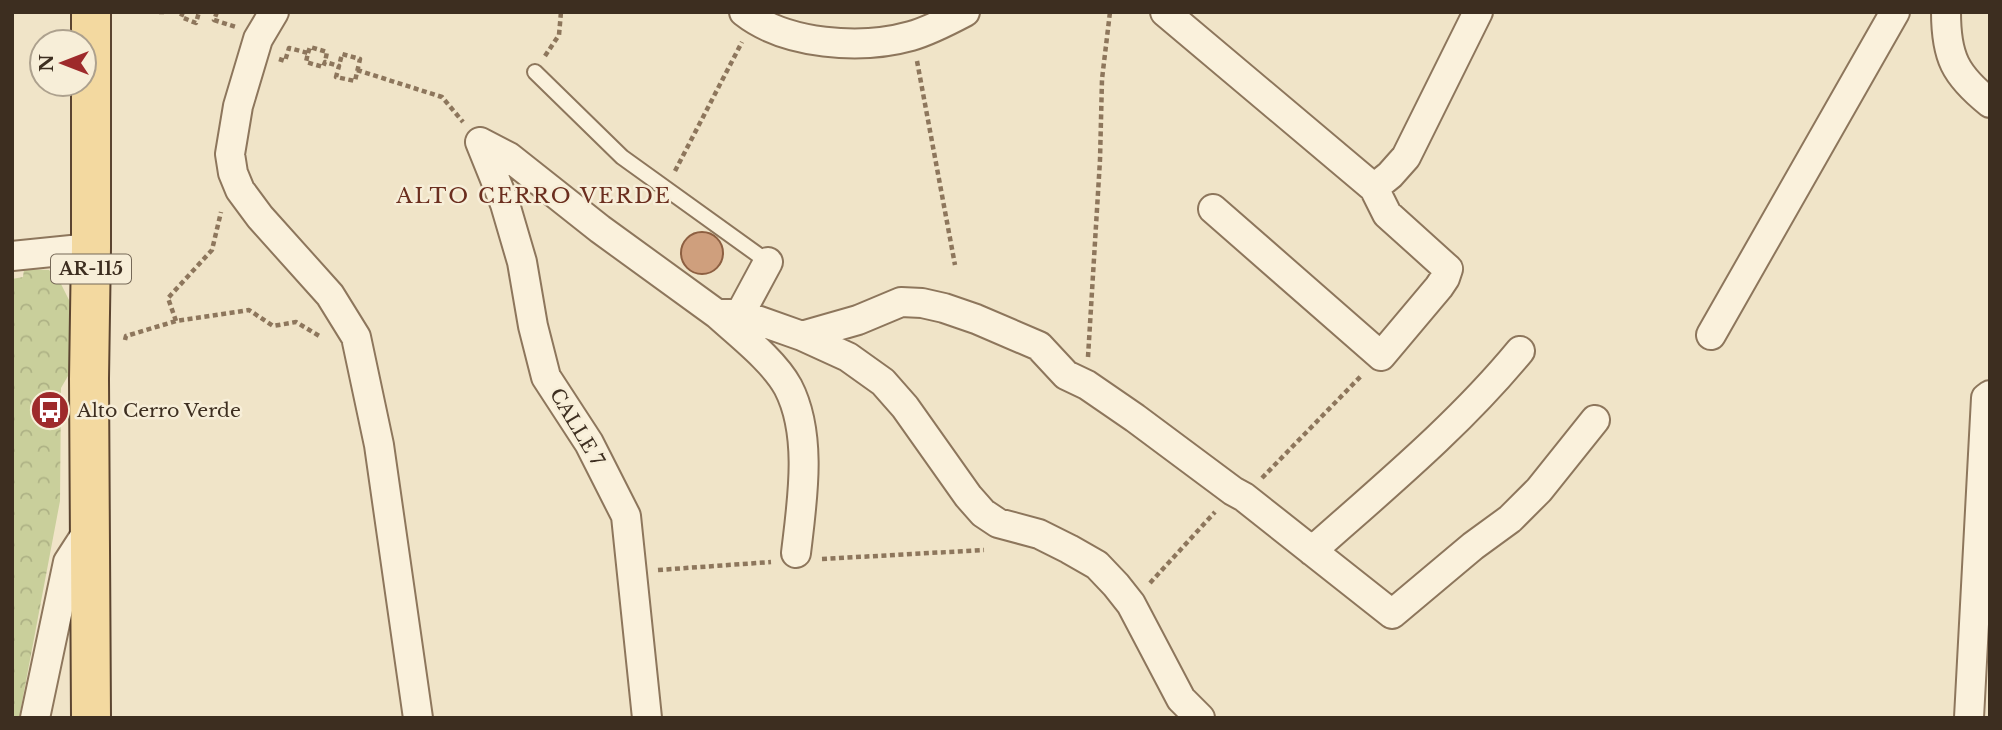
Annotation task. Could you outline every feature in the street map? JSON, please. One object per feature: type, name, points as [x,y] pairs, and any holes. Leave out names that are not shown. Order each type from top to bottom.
[{"type":"main road","name":"AR-115","points":[[91,12],[91,718]]},
{"type":"street","points":[[274,12],[258,38],[238,106],[230,154],[233,173],[240,190],[260,217],[330,295],[356,337],[379,445],[418,718]]},
{"type":"street","points":[[1165,12],[1374,188],[1387,214],[1448,269],[1439,287],[1381,356],[1213,209]]},
{"type":"street","points":[[1374,188],[1406,158],[1478,12]]},
{"type":"street","points":[[1711,335],[1895,12]]},
{"type":"street","points":[[1946,12],[1948,47],[1956,69],[1969,86],[1990,103]]},
{"type":"street","points":[[749,16],[794,36],[824,42],[859,44],[912,36],[964,14]]},
{"type":"street","points":[[480,142],[509,158],[600,229],[728,314],[788,387],[797,415],[803,452],[804,485],[798,558]]},
{"type":"street","name":"CALLE 7","points":[[480,142],[505,204],[522,262],[533,326],[546,377],[589,443],[626,516],[647,718]]},
{"type":"street","points":[[12,256],[92,248]]},
{"type":"street","points":[[728,314],[768,262]]},
{"type":"street","points":[[802,336],[858,320],[901,302],[944,308],[1039,346],[1066,375],[1135,418],[1239,494],[1392,614],[1473,546],[1510,519],[1539,490],[1595,420]]},
{"type":"street","points":[[728,314],[802,336],[848,357],[883,382],[905,407],[983,513],[998,523],[1039,534],[1097,565],[1131,604],[1181,699],[1200,718]]},
{"type":"street","points":[[1312,551],[1459,418],[1520,351]]},
{"type":"street","points":[[1969,718],[1986,398],[1990,395]]},
{"type":"street","points":[[35,718],[68,562],[91,525]]},
{"type":"lane","points":[[535,72],[622,157],[768,262]]},
{"type":"path","points":[[183,12],[181,17],[196,23],[200,12]]},
{"type":"path","points":[[535,72],[559,35],[561,12]]},
{"type":"path","points":[[1087,386],[1102,79],[1110,12]]},
{"type":"path","points":[[666,189],[749,16]]},
{"type":"path","points":[[912,36],[955,265]]},
{"type":"path","points":[[258,38],[275,44],[272,57],[285,61],[289,48],[309,53]]},
{"type":"path","points":[[310,47],[327,52],[323,67],[306,62],[309,53],[310,47]]},
{"type":"path","points":[[342,54],[360,59],[355,81],[336,77],[339,65],[342,54]]},
{"type":"path","points":[[325,62],[339,65]]},
{"type":"path","points":[[357,70],[442,97],[480,142]]},
{"type":"path","points":[[176,321],[168,298],[212,250],[222,204]]},
{"type":"path","points":[[124,346],[126,336],[176,321],[249,310],[273,326],[296,322],[321,337],[327,333]]},
{"type":"path","points":[[1131,604],[1381,356]]},
{"type":"path","points":[[632,571],[798,558],[992,550]]},
{"type":"green space","points":[[24,269],[49,270],[60,282],[71,304],[72,369],[61,388],[60,501],[19,718],[12,718],[12,279],[23,277]]},
{"type":"building","points":[[702,232],[717,238],[723,253],[717,268],[702,274],[687,268],[681,253],[687,238]]},
{"type":"place","name":"Alto Cerro Verde","points":[[50,410]]},
{"type":"district","name":"ALTO CERRO VERDE","points":[[534,196]]}]
